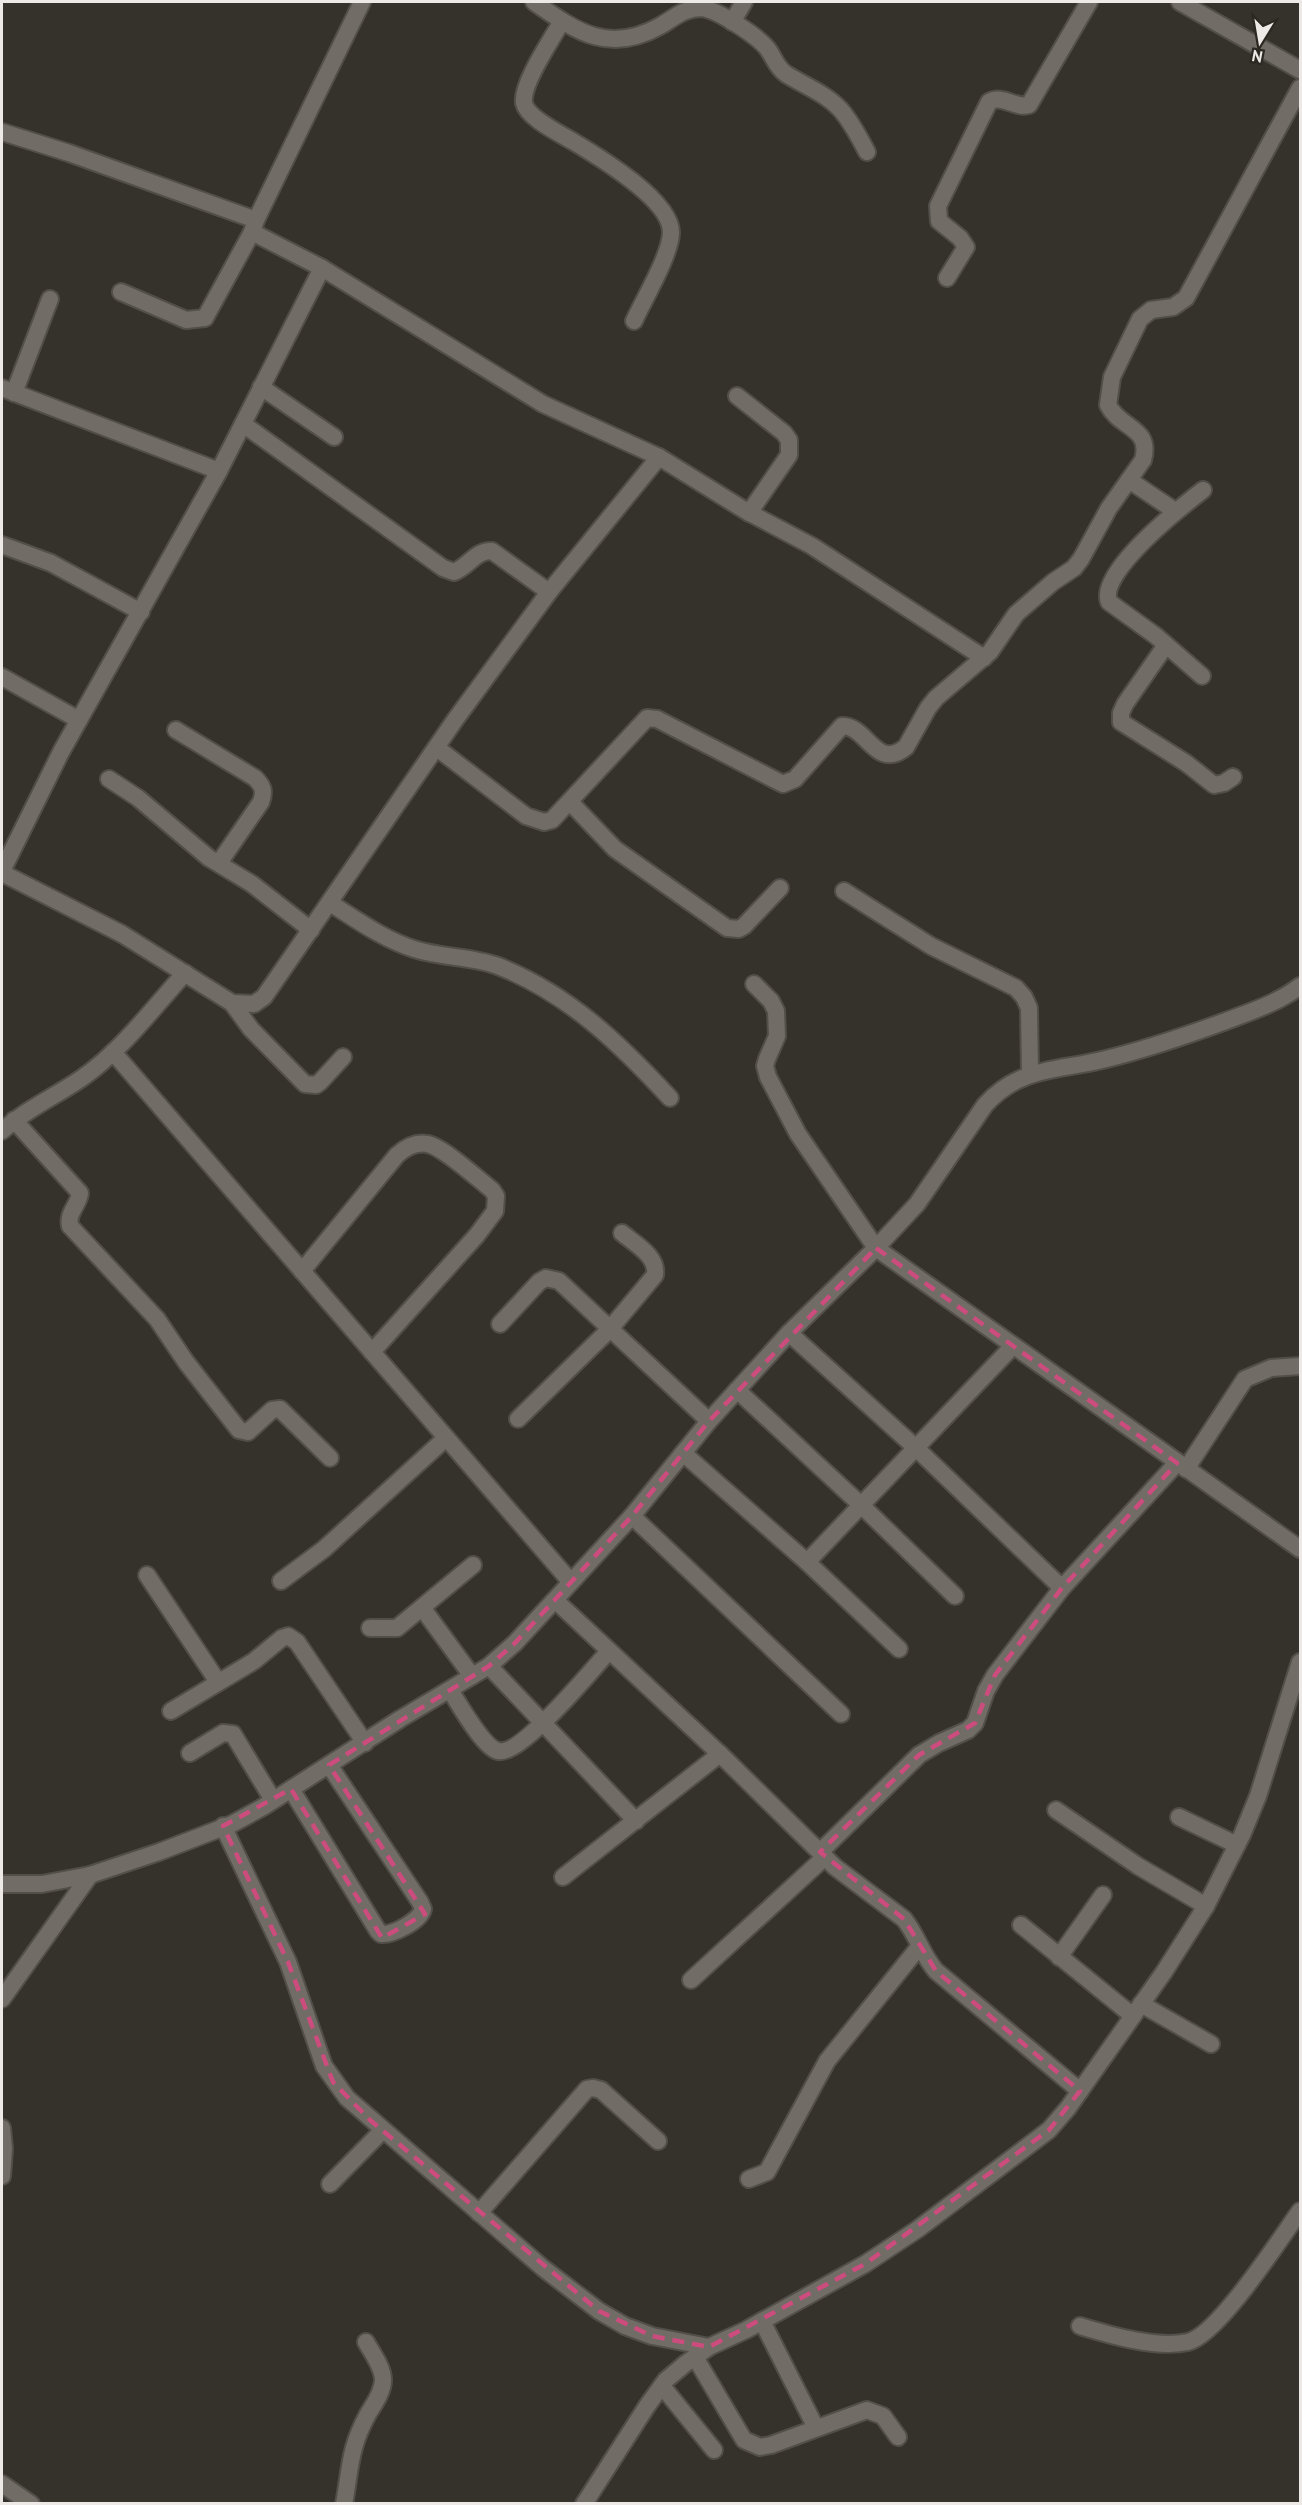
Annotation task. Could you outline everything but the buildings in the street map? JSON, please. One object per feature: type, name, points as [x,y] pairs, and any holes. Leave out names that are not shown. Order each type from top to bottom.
[{"type":"street","points":[[122,292],[186,320],[205,318],[254,226],[362,2]]},
{"type":"street","points":[[534,2],[562,21],[592,37],[607,38],[645,33],[683,11],[691,9],[714,11],[766,47],[785,73],[840,110],[867,152]]},
{"type":"street","points":[[732,22],[744,2]]},
{"type":"street","points":[[947,278],[966,247],[960,238],[939,221],[938,207],[988,102],[999,99],[1021,106],[1029,105],[1089,2]]},
{"type":"street","points":[[1180,2],[1300,70]]},
{"type":"street","points":[[562,21],[526,87],[524,102],[527,109],[534,117],[591,152],[641,189],[663,212],[671,230],[666,254],[634,321]]},
{"type":"street","points":[[437,748],[534,820],[552,820],[647,718],[657,719],[783,784],[795,779],[842,726],[852,728],[878,751],[894,754],[906,747],[936,698],[984,658],[995,646],[1016,614],[1053,582],[1074,568],[1109,508],[1143,460],[1146,451],[1144,441],[1139,434],[1116,418],[1108,405],[1108,391],[1112,377],[1140,319],[1151,310],[1173,307],[1186,298],[1300,88]]},
{"type":"street","points":[[2,132],[69,153],[254,226],[543,404],[658,457],[749,513],[812,546],[984,658]]},
{"type":"street","points":[[322,268],[219,471],[79,720],[2,872],[122,934],[232,1003],[251,1029],[305,1084],[315,1085],[320,1082],[344,1057]]},
{"type":"street","points":[[50,299],[8,391],[219,471]]},
{"type":"street","points":[[261,387],[334,437]]},
{"type":"street","points":[[737,396],[784,433],[790,447],[789,455],[749,513]]},
{"type":"street","points":[[243,424],[443,568],[454,572],[481,553],[492,551],[549,592]]},
{"type":"street","points":[[232,1003],[254,1004],[264,997],[455,720],[549,592],[658,457]]},
{"type":"street","points":[[1129,480],[1175,512]]},
{"type":"street","points":[[1202,675],[1109,602],[1107,590],[1129,556],[1175,512],[1203,490]]},
{"type":"street","points":[[2,545],[51,563],[141,612]]},
{"type":"street","points":[[1166,645],[1125,704],[1120,713],[1121,722],[1186,763],[1214,785],[1224,783],[1233,777]]},
{"type":"street","points":[[2,677],[79,720]]},
{"type":"street","points":[[176,730],[255,778],[262,786],[264,793],[261,802],[219,863]]},
{"type":"street","points":[[109,779],[138,798],[182,836],[252,884],[311,930]]},
{"type":"street","points":[[570,802],[615,849],[727,928],[740,929],[744,926],[780,888]]},
{"type":"street","points":[[844,891],[931,946],[1016,988],[1024,997],[1029,1008],[1030,1075]]},
{"type":"street","points":[[330,903],[372,930],[399,943],[436,953],[466,956],[498,966],[541,986],[570,1004],[624,1048],[670,1098]]},
{"type":"street","points":[[185,972],[113,1052],[82,1078],[8,1125],[80,1193],[80,1198],[70,1216],[70,1226],[157,1318],[192,1369],[239,1430],[248,1432],[272,1410],[280,1409],[330,1458]]},
{"type":"street","points":[[754,984],[771,1001],[776,1011],[777,1036],[765,1066],[768,1077],[798,1134],[876,1248],[1300,1549]]},
{"type":"street","points":[[2,1884],[42,1884],[90,1875],[224,1827],[291,1790],[489,1666],[515,1643],[632,1516],[709,1420],[789,1333],[876,1248],[917,1204],[985,1105],[998,1091],[1030,1075],[1101,1060],[1187,1035],[1264,1007],[1286,997],[1300,986]]},
{"type":"street","points":[[113,1052],[570,1581]]},
{"type":"street","points":[[302,1271],[405,1148],[426,1143],[437,1148],[492,1191],[496,1196],[495,1211],[477,1235],[372,1352]]},
{"type":"street","points":[[518,1419],[609,1330],[655,1275],[654,1261],[622,1233]]},
{"type":"street","points":[[500,1324],[539,1282],[546,1278],[559,1281],[609,1330],[709,1420]]},
{"type":"street","points":[[789,1333],[916,1448],[1062,1588]]},
{"type":"street","points":[[807,1562],[1013,1346]]},
{"type":"street","points":[[691,1980],[823,1855],[919,1755],[968,1730],[975,1723],[986,1691],[995,1675],[1062,1588],[1182,1466],[1245,1379],[1270,1368],[1300,1366]]},
{"type":"street","points":[[737,1390],[955,1596]]},
{"type":"street","points":[[281,1581],[324,1549],[446,1438]]},
{"type":"street","points":[[683,1453],[807,1562],[899,1649]]},
{"type":"street","points":[[632,1516],[841,1714]]},
{"type":"street","points":[[370,1628],[397,1628],[423,1609],[473,1565]]},
{"type":"street","points":[[147,1575],[218,1682]]},
{"type":"street","points":[[555,1600],[720,1754],[823,1855],[904,1919],[911,1928],[925,1958],[936,1971],[1080,2091]]},
{"type":"street","points":[[423,1609],[472,1676]]},
{"type":"street","points":[[171,1711],[254,1661],[282,1638],[292,1638],[364,1743]]},
{"type":"street","points":[[450,1690],[485,1741],[498,1750],[513,1748],[543,1723],[609,1651]]},
{"type":"street","points":[[584,2504],[620,2446],[662,2386],[702,2352],[865,2264],[918,2229],[1049,2130],[1080,2091],[1137,2010],[1206,1906],[1237,1845],[1261,1786],[1300,1662]]},
{"type":"street","points":[[489,1666],[636,1821]]},
{"type":"street","points":[[190,1753],[223,1733],[233,1734],[273,1800]]},
{"type":"street","points":[[563,1877],[720,1754]]},
{"type":"street","points":[[291,1790],[378,1931],[381,1934],[390,1934],[418,1918],[423,1909],[420,1902],[329,1765]]},
{"type":"street","points":[[1056,1810],[1138,1866],[1206,1906]]},
{"type":"street","points":[[1179,1817],[1237,1845]]},
{"type":"street","points":[[224,1827],[288,1962],[324,2066],[347,2098],[543,2268],[599,2311],[625,2326],[702,2352],[738,2433],[751,2445],[760,2447],[771,2445],[867,2410],[883,2416],[898,2437]]},
{"type":"street","points":[[2,1999],[90,1875]]},
{"type":"street","points":[[1059,1957],[1103,1895]]},
{"type":"street","points":[[1022,1925],[1059,1957],[1137,2010],[1211,2044]]},
{"type":"street","points":[[749,2179],[766,2172],[827,2061],[919,1947]]},
{"type":"street","points":[[479,2213],[587,2089],[601,2090],[657,2141]]},
{"type":"street","points":[[2,2128],[4,2149],[2,2176]]},
{"type":"street","points":[[330,2184],[383,2130]]},
{"type":"street","points":[[1080,2326],[1136,2340],[1168,2343],[1187,2342],[1198,2338],[1214,2325],[1240,2293],[1300,2211]]},
{"type":"street","points":[[762,2321],[816,2428]]},
{"type":"street","points":[[344,2504],[348,2469],[356,2438],[381,2391],[383,2381],[381,2370],[366,2342]]},
{"type":"street","points":[[662,2386],[714,2450]]},
{"type":"street","points":[[2,2484],[31,2504]]},
{"type":"highlighted area","points":[[876,1248],[1177,1463],[1062,1588],[995,1675],[975,1723],[919,1755],[820,1852],[904,1919],[936,1971],[1080,2091],[1049,2130],[865,2264],[709,2347],[652,2336],[599,2311],[370,2120],[333,2082],[288,1962],[223,1826],[291,1789],[382,1938],[425,1914],[329,1765],[489,1666],[515,1643],[632,1516],[709,1421]]}]
